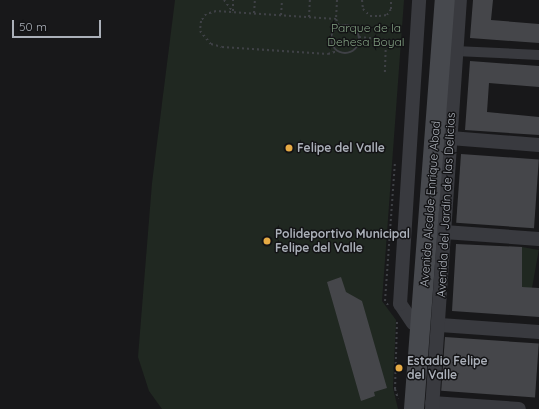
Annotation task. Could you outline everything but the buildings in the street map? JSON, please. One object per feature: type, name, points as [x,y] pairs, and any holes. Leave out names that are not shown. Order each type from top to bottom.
[{"type":"main road","name":"Avenida Alcalde Enrique Abad","points":[[407,409],[437,0]]},
{"type":"main road","name":"Avenida Alcalde Enrique Abad","points":[[426,407],[446,0]]},
{"type":"street","name":"Avenida Alcalde Enrique Abad","points":[[413,323],[400,304],[419,0]]},
{"type":"street","name":"Avenida del Jardín de las Delicias","points":[[426,407],[440,325],[455,50],[460,0]]},
{"type":"street","points":[[455,50],[539,55]]},
{"type":"street","points":[[450,138],[539,145]]},
{"type":"street","points":[[444,232],[539,239]]},
{"type":"street","points":[[440,325],[539,332]]},
{"type":"street","points":[[426,407],[519,409]]},
{"type":"path","points":[[224,0],[233,12]]},
{"type":"path","points":[[233,0],[233,12]]},
{"type":"path","points":[[254,13],[255,0]]},
{"type":"path","points":[[281,15],[282,0]]},
{"type":"path","points":[[309,17],[310,0]]},
{"type":"path","points":[[337,0],[336,19],[339,26]]},
{"type":"path","points":[[362,0],[363,9],[366,12],[379,16],[387,15],[391,9],[391,0]]},
{"type":"path","points":[[336,19],[233,12],[206,14],[201,21],[200,31],[204,38],[211,44],[222,46],[328,54],[338,51],[346,53],[354,50],[359,38]]},
{"type":"path","points":[[338,51],[331,39],[334,30],[339,26],[351,26],[359,38]]},
{"type":"path","points":[[359,38],[386,40],[385,72]]},
{"type":"green space","name":"Polideportivo Municipal Felipe del Valle","points":[[175,0],[404,0],[382,301],[396,320],[393,388],[398,409],[162,409],[149,391],[138,357],[152,183]]},
{"type":"green space","points":[[522,247],[539,250],[532,289],[515,286]]},
{"type":"place","name":"Felipe del Valle","points":[[289,148]]},
{"type":"place","name":"Polideportivo Municipal Felipe del Valle","points":[[267,241]]},
{"type":"place","name":"Estadio Felipe del Valle","points":[[399,368]]},
{"type":"park label","name":"Parque de la Dehesa Boyal","points":[[366,35]]}]
